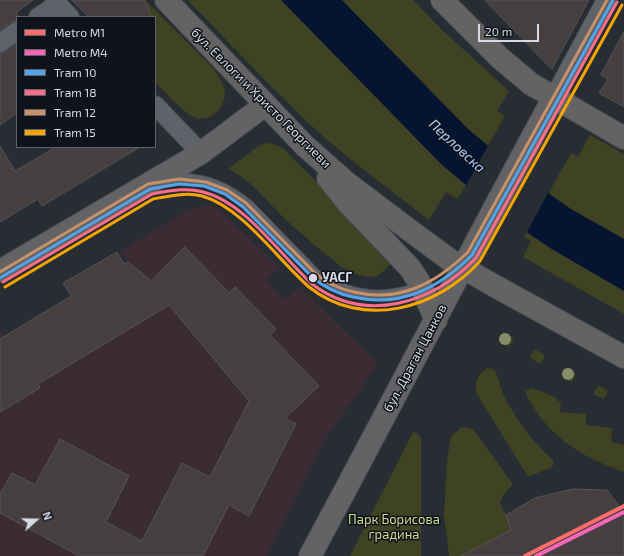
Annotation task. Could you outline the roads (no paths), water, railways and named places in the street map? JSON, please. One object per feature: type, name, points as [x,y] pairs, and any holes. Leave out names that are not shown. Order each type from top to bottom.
[{"type":"main road","name":"бул. Евлоги и Христо Георгиеви","points":[[166,0],[305,146],[353,187],[416,236],[462,267],[624,357]]},
{"type":"main road","points":[[442,0],[500,58],[531,84],[624,138]]},
{"type":"main road","points":[[305,146],[347,202],[406,264],[421,286],[436,320]]},
{"type":"street","points":[[554,97],[606,0]]},
{"type":"street","points":[[39,16],[56,2],[69,16]]},
{"type":"street","points":[[0,43],[16,33]]},
{"type":"street","name":"бул. Драган Цанков","points":[[310,556],[436,320],[488,216],[554,97]]},
{"type":"street","points":[[0,271],[201,153],[265,105]]},
{"type":"street","points":[[156,106],[201,153]]},
{"type":"lane","points":[[149,184],[169,179],[187,178],[205,181],[225,188],[250,206],[316,274],[328,282],[349,291],[382,295],[402,293],[421,286]]},
{"type":"water","name":"Перловска","points":[[281,0],[342,0],[468,129],[527,178],[571,209],[624,239],[624,291],[550,248],[500,214],[441,164]]},
{"type":"metro line","name":"M1","points":[[525,556],[624,506]]},
{"type":"metro line","name":"M4","points":[[536,556],[624,512]]},
{"type":"tram line","name":"12","points":[[0,272],[148,184],[179,179],[206,182],[227,190],[246,203],[315,273],[333,285],[349,291],[371,295],[387,295],[416,288],[443,273],[468,252],[607,0]]},
{"type":"tram line","name":"10","points":[[0,278],[150,189],[179,184],[204,186],[225,194],[243,207],[312,277],[331,290],[347,296],[371,300],[387,300],[403,297],[433,286],[459,267],[472,255],[613,0]]},
{"type":"tram line","name":"18","points":[[3,282],[152,194],[178,190],[190,190],[203,192],[218,198],[248,218],[312,284],[333,296],[354,304],[376,306],[398,303],[419,297],[440,287],[459,274],[476,258],[617,2]]},
{"type":"tram line","name":"15","points":[[5,287],[153,199],[190,194],[202,196],[217,202],[231,211],[259,236],[309,287],[330,300],[352,308],[375,310],[399,308],[421,302],[443,291],[463,278],[480,261],[622,5]]},
{"type":"place","name":"УАСГ","points":[[313,278]]},
{"type":"park label","name":"Парк Борисова градина","points":[[394,528]]}]
